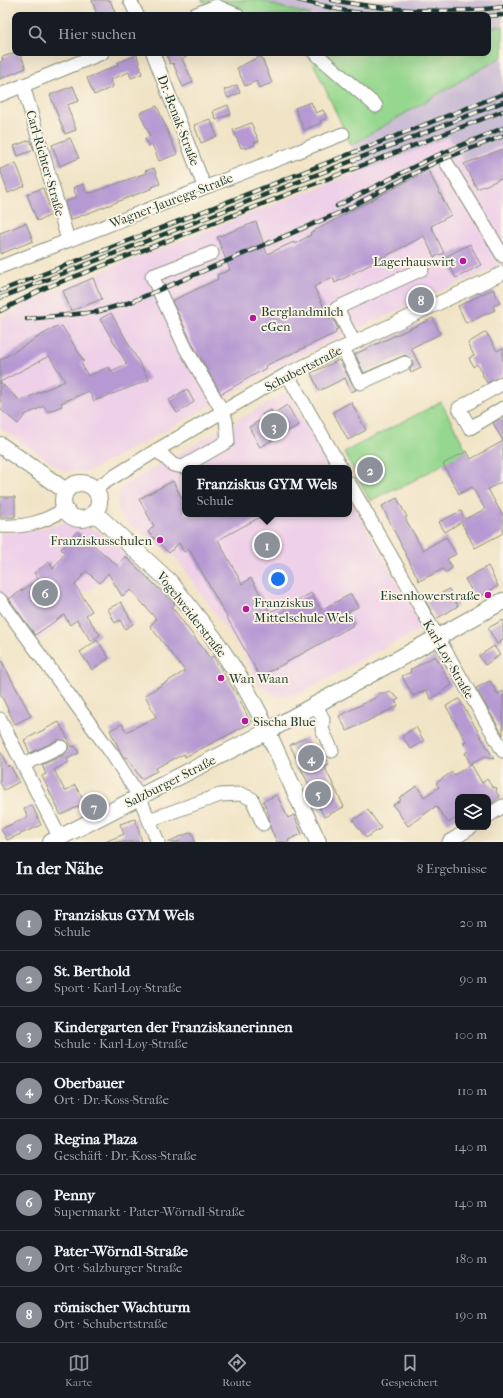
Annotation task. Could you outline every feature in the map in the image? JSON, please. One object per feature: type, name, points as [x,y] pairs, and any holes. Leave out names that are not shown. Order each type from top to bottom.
[{"type":"main road","points":[[0,445],[66,492]]},
{"type":"main road","points":[[76,484],[85,484],[94,489],[99,499],[95,513],[91,516],[81,519],[70,514],[65,509],[64,497],[66,492],[76,484]]},
{"type":"main road","name":"Vogelweiderstraße","points":[[95,513],[174,588],[213,637],[240,678],[268,731],[318,842]]},
{"type":"main road","points":[[268,731],[503,601]]},
{"type":"main road","name":"Salzburger Straße","points":[[55,840],[268,731]]},
{"type":"street","points":[[130,0],[136,12]]},
{"type":"street","points":[[201,12],[216,6],[229,12]]},
{"type":"street","points":[[0,95],[95,56]]},
{"type":"street","name":"Dr.-Benak-Straße","points":[[154,56],[204,186]]},
{"type":"street","points":[[318,56],[376,106]]},
{"type":"street","name":"Carl-Richter-Straße","points":[[23,85],[68,240]]},
{"type":"street","name":"Wagner-Jauregg-Straße","points":[[0,267],[204,186],[343,134]]},
{"type":"street","points":[[446,162],[503,256]]},
{"type":"street","points":[[186,465],[228,441],[226,420],[223,412],[186,349],[152,276],[212,253]]},
{"type":"street","points":[[404,363],[360,383],[337,308],[422,269]]},
{"type":"street","name":"Schubertstraße","points":[[94,489],[110,478],[287,374],[503,273]]},
{"type":"street","points":[[287,374],[338,465]]},
{"type":"street","points":[[503,383],[459,408],[470,428],[503,408]]},
{"type":"street","points":[[157,450],[173,465],[182,467]]},
{"type":"street","name":"Karl-Loy-Straße","points":[[352,488],[436,637],[503,751]]},
{"type":"street","points":[[0,526],[16,527],[41,522],[65,509]]},
{"type":"street","points":[[0,600],[112,754],[139,796],[158,842]]},
{"type":"street","points":[[316,705],[323,719],[322,729],[332,751]]},
{"type":"street","points":[[0,719],[23,765],[55,840]]},
{"type":"street","points":[[23,765],[61,746]]},
{"type":"street","points":[[149,820],[220,795],[241,794],[252,799],[263,824]]},
{"type":"street","points":[[491,814],[503,806]]},
{"type":"street","points":[[449,842],[467,830]]},
{"type":"shaded area","points":[[262,0],[503,0],[503,26],[491,28],[491,12],[300,12]]},
{"type":"shaded area","points":[[503,56],[503,145],[464,161],[449,137],[362,172],[351,145]]},
{"type":"shaded area","points":[[449,137],[464,161],[503,145],[503,264],[426,297],[287,362],[203,410],[88,472],[64,471],[0,428],[0,319],[25,304],[79,280]]},
{"type":"shaded area","points":[[287,392],[331,465],[182,465],[182,517],[352,517],[352,502],[423,629],[379,650],[300,694],[276,696],[260,686],[244,655],[177,559],[152,539],[127,523],[119,513],[117,502],[120,490],[127,483]]},
{"type":"shaded area","points":[[67,522],[98,531],[136,563],[72,600],[78,610],[35,644],[0,594],[0,533],[32,531]]},
{"type":"green space","points":[[201,0],[262,0],[300,12],[223,12]]},
{"type":"green space","points":[[503,26],[503,56],[351,145],[311,58],[307,56],[491,56],[491,28]]},
{"type":"green space","points":[[441,402],[467,451],[396,490],[395,488],[370,501],[344,452]]},
{"type":"building","points":[[92,0],[110,0],[115,12],[96,12]]},
{"type":"building","points":[[12,54],[12,56],[21,56],[26,68],[0,79],[0,62],[3,60],[2,57]]},
{"type":"building","points":[[137,56],[142,74],[131,78],[129,72],[110,80],[113,87],[94,95],[87,78],[118,65],[117,63]]},
{"type":"building","points":[[167,56],[188,56],[182,59],[193,82],[183,87],[173,63],[170,64]]},
{"type":"building","points":[[261,56],[272,83],[259,88],[256,81],[245,86],[237,68]]},
{"type":"building","points":[[237,85],[240,93],[228,98],[224,90]]},
{"type":"building","points":[[73,86],[79,101],[67,105],[76,130],[65,134],[50,95]]},
{"type":"building","points":[[311,102],[316,113],[323,110],[327,118],[320,121],[321,123],[304,130],[295,108]]},
{"type":"building","points":[[228,105],[231,114],[216,120],[213,111]]},
{"type":"building","points":[[157,106],[177,154],[159,161],[152,144],[148,146],[145,138],[150,136],[140,113]]},
{"type":"building","points":[[210,119],[217,136],[201,143],[194,125]]},
{"type":"building","points":[[251,123],[259,141],[254,143],[255,145],[245,149],[245,147],[241,148],[233,130]]},
{"type":"building","points":[[70,138],[79,158],[60,166],[52,145]]},
{"type":"building","points":[[30,140],[34,150],[18,156],[14,146]]},
{"type":"building","points":[[503,149],[503,178],[477,189],[464,164]]},
{"type":"building","points":[[16,163],[25,186],[8,193],[0,169]]},
{"type":"building","points":[[154,168],[160,184],[70,220],[65,202],[77,197],[73,188],[83,184],[87,193],[91,193],[146,173],[145,171]]},
{"type":"building","points":[[428,170],[451,215],[431,226],[444,253],[434,257],[424,236],[335,283],[333,277],[314,287],[330,320],[333,318],[338,329],[335,330],[336,333],[265,366],[266,368],[221,394],[193,345],[172,301],[218,279],[217,275],[230,270],[217,237],[256,222],[267,254],[294,242],[294,244],[311,235],[310,233]]},
{"type":"building","points":[[43,188],[52,215],[37,221],[27,194]]},
{"type":"building","points":[[26,223],[33,241],[0,254],[0,233]]},
{"type":"building","name":"Lagerhauswirt","points":[[470,244],[481,265],[456,278],[445,257]]},
{"type":"building","points":[[93,278],[102,299],[71,311],[63,291]]},
{"type":"building","points":[[493,289],[500,303],[493,306],[495,310],[466,323],[458,306]]},
{"type":"building","points":[[111,313],[149,380],[94,401],[89,391],[61,403],[62,406],[47,412],[44,406],[25,415],[18,424],[0,409],[0,382],[0,360],[57,326],[59,328],[62,326],[84,361],[81,363],[88,376],[109,367],[111,371],[127,364],[100,319]],"holes":[[[49,356],[65,381],[20,401],[0,382]]]},
{"type":"building","points":[[433,318],[440,334],[411,348],[421,368],[411,373],[410,369],[413,364],[412,360],[405,355],[364,373],[355,354]]},
{"type":"building","points":[[486,332],[497,351],[503,348],[503,375],[487,383],[477,364],[473,367],[469,358],[474,356],[468,343]]},
{"type":"building","points":[[339,360],[356,390],[351,392],[345,378],[319,391],[311,373]]},
{"type":"building","points":[[187,389],[194,402],[177,413],[169,400]]},
{"type":"building","points":[[351,402],[366,430],[348,440],[333,412]]},
{"type":"building","points":[[287,405],[299,425],[260,447],[249,427],[264,418],[262,415],[271,410],[273,414]]},
{"type":"building","points":[[503,417],[503,441],[493,423]]},
{"type":"building","points":[[503,441],[503,481],[488,489],[503,516],[503,533],[475,548],[461,522],[445,532],[439,522],[461,511],[465,519],[485,509],[472,487],[459,494],[443,464],[467,451],[471,459]]},
{"type":"building","points":[[173,481],[182,499],[182,517],[260,517],[218,540],[242,584],[251,578],[270,612],[283,606],[284,608],[311,593],[321,610],[351,594],[358,607],[347,612],[354,625],[260,677],[189,549],[184,552],[179,543],[169,553],[148,532],[154,526],[139,499]]},
{"type":"building","points":[[0,497],[15,497],[15,517],[0,517]]},
{"type":"building","points":[[397,498],[407,517],[405,518],[423,550],[446,537],[456,554],[447,559],[452,568],[445,573],[443,569],[419,581],[382,506]]},
{"type":"building","points":[[77,531],[118,566],[125,556],[175,604],[172,607],[210,658],[213,656],[237,695],[251,723],[185,757],[184,754],[156,768],[157,771],[141,779],[127,757],[124,758],[110,730],[122,724],[126,732],[156,717],[145,695],[185,671],[150,626],[156,619],[131,590],[122,596],[108,573],[100,583],[86,571],[75,585],[92,611],[86,615],[100,635],[91,641],[77,620],[70,625],[64,615],[35,635],[9,599],[39,579],[34,573],[49,562],[53,569],[65,553],[61,549]]},
{"type":"building","points":[[488,566],[498,586],[476,598],[465,579]]},
{"type":"building","points":[[449,589],[458,606],[436,619],[426,602]]},
{"type":"building","points":[[121,602],[133,624],[125,629],[120,620],[115,623],[108,609]]},
{"type":"building","points":[[503,620],[503,640],[497,644],[488,628]]},
{"type":"building","points":[[97,640],[109,658],[92,670],[80,652]]},
{"type":"building","points":[[494,646],[500,655],[485,665],[479,656]]},
{"type":"building","points":[[435,656],[452,685],[431,699],[426,690],[413,696],[402,676],[411,672],[410,670]]},
{"type":"building","points":[[0,658],[31,716],[15,724],[0,693]]},
{"type":"building","points":[[490,681],[498,694],[503,691],[503,735],[476,688]]},
{"type":"building","points":[[389,691],[399,699],[395,701],[398,706],[347,731],[339,716],[377,697],[379,693]]},
{"type":"building","points":[[459,699],[494,759],[485,757],[471,764],[482,783],[487,779],[492,787],[497,788],[496,792],[500,797],[491,804],[491,794],[455,794],[455,819],[448,823],[436,806],[408,826],[393,805],[401,800],[399,798],[417,786],[424,797],[439,787],[436,783],[452,772],[454,775],[471,765],[465,753],[468,751],[463,742],[466,741],[446,706]]},
{"type":"building","points":[[59,722],[72,747],[75,746],[79,753],[67,759],[69,762],[54,770],[65,791],[75,785],[85,803],[61,815],[42,776],[46,774],[42,765],[65,754],[69,748],[68,743],[65,740],[58,740],[30,753],[24,740]]},
{"type":"building","points":[[416,727],[424,741],[411,749],[402,736]]},
{"type":"building","points":[[306,737],[313,752],[321,748],[328,764],[324,766],[344,807],[324,817],[290,745]]},
{"type":"building","points":[[0,751],[8,767],[10,765],[19,782],[4,790],[0,782]]},
{"type":"building","points":[[277,795],[288,818],[294,815],[302,834],[288,840],[289,842],[277,842],[270,827],[269,815],[263,801]]},
{"type":"building","points":[[32,805],[41,825],[7,840],[1,829],[28,817],[24,809]]},
{"type":"building","points":[[368,810],[381,828],[366,838],[353,820]]},
{"type":"building","points":[[135,819],[142,842],[105,842],[124,834],[120,824]]},
{"type":"building","points":[[192,832],[195,842],[169,842],[169,841]]},
{"type":"railway","points":[[298,0],[354,12]]},
{"type":"railway","points":[[332,0],[374,7],[439,11],[503,7]]},
{"type":"railway","points":[[491,16],[503,15]]},
{"type":"railway","points":[[0,291],[503,94]]},
{"type":"railway","points":[[0,298],[503,102]]},
{"type":"railway","points":[[0,311],[45,288],[503,111]]},
{"type":"railway","points":[[337,206],[433,157],[503,128]]},
{"type":"railway","points":[[27,319],[96,312],[131,302],[341,212],[436,162],[503,136]]},
{"type":"place","name":"Lagerhauswirt","points":[[463,261]]},
{"type":"place","name":"römischer Wachturm","points":[[421,300]]},
{"type":"place","name":"Berglandmilch eGen","points":[[253,318]]},
{"type":"place","name":"Kindergarten der Franziskanerinnen","points":[[274,426]]},
{"type":"place","name":"St. Berthold","points":[[370,470]]},
{"type":"place","name":"Franziskusschulen","points":[[160,540]]},
{"type":"place","name":"Franziskus GYM Wels","points":[[267,545]]},
{"type":"place","name":"Penny","points":[[45,593]]},
{"type":"place","name":"Eisenhowerstraße","points":[[488,595]]},
{"type":"place","name":"Franziskus Mittelschule Wels","points":[[246,609]]},
{"type":"place","name":"Wan Waan","points":[[221,678]]},
{"type":"place","name":"Sischa Blue","points":[[245,721]]},
{"type":"place","name":"Oberbauer","points":[[311,758]]},
{"type":"place","name":"Regina Plaza","points":[[318,794]]},
{"type":"place","name":"Pater-Wörndl-Straße","points":[[94,807]]}]
